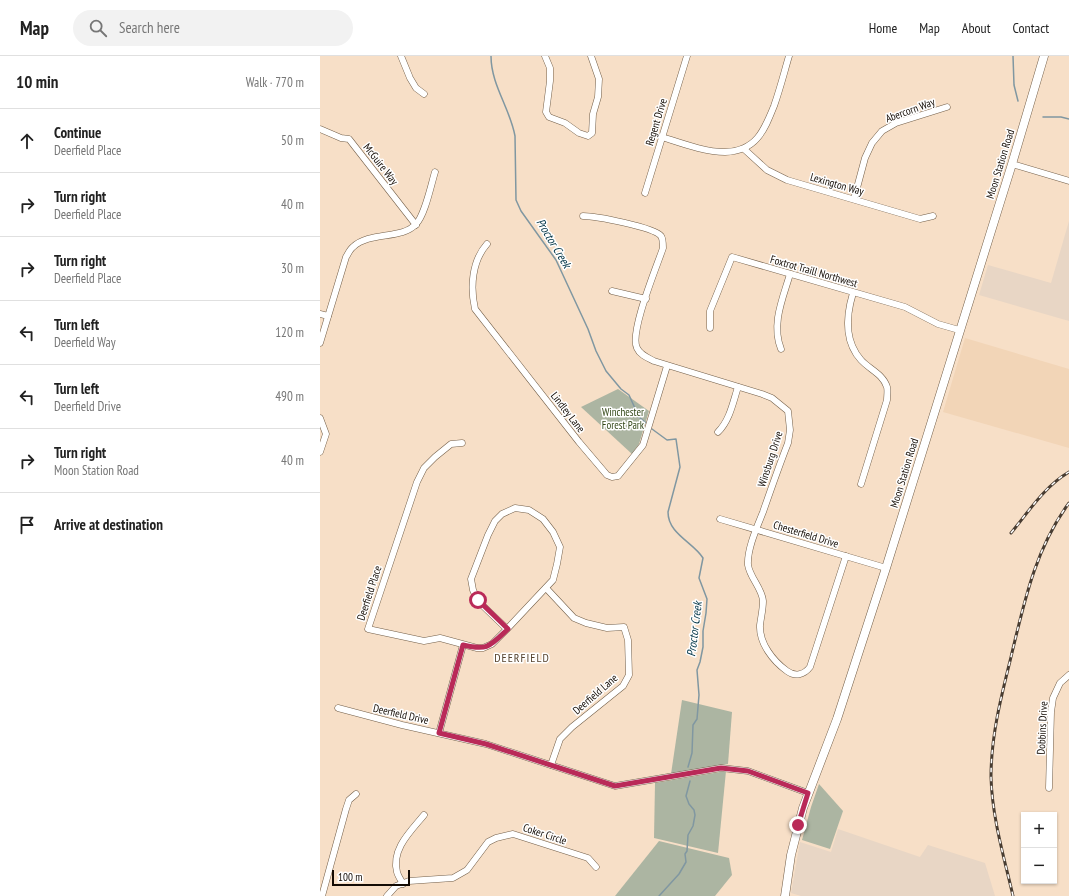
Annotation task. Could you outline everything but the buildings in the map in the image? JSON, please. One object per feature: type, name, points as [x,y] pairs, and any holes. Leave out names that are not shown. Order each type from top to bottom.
[{"type":"street","points":[[401,56],[416,88],[424,94]]},
{"type":"street","points":[[545,56],[550,68],[546,112],[549,117],[564,123],[579,133],[588,136],[592,133],[593,114],[598,97],[599,79],[591,56]]},
{"type":"street","name":"Regent Drive","points":[[645,193],[687,56]]},
{"type":"street","points":[[662,137],[692,147],[724,152],[744,149],[756,139],[766,127],[790,56]]},
{"type":"street","name":"Moon Station Road","points":[[785,896],[794,841],[808,793],[837,719],[886,568],[1012,164],[1044,56]]},
{"type":"street","name":"Abercorn Way","points":[[854,199],[865,158],[872,143],[882,131],[896,124],[947,107]]},
{"type":"street","name":"McGuire Way","points":[[320,129],[341,138],[348,139],[416,225]]},
{"type":"street","name":"Lexington Way","points":[[744,149],[767,170],[787,180],[920,219],[933,216]]},
{"type":"street","points":[[1012,164],[1069,181]]},
{"type":"street","points":[[320,343],[346,257],[353,246],[367,239],[400,233],[416,225],[421,216],[435,172]]},
{"type":"street","name":"Winsburg Drive","points":[[583,216],[593,216],[640,227],[661,235],[664,248],[638,322],[635,338],[637,348],[644,356],[654,362],[772,398],[788,411],[790,430],[788,444],[756,529],[748,557],[748,564],[762,595],[763,601],[760,625],[762,642],[783,668],[790,673],[795,675],[804,673],[810,667],[846,556]]},
{"type":"street","name":"Lindley Lane","points":[[487,244],[480,251],[475,264],[472,284],[475,309],[579,442],[607,475],[612,477],[618,476],[643,445],[667,366]]},
{"type":"street","name":"Foxtrot Traill Northwest","points":[[710,328],[710,311],[732,257],[911,309],[938,324],[959,330]]},
{"type":"street","points":[[781,349],[776,332],[777,321],[790,274]]},
{"type":"street","points":[[612,291],[646,299]]},
{"type":"street","points":[[853,293],[847,321],[852,348],[862,361],[880,376],[887,387],[887,400],[861,484]]},
{"type":"street","points":[[320,314],[328,316]]},
{"type":"street","points":[[718,432],[727,419],[738,387]]},
{"type":"street","points":[[320,418],[326,434],[320,452]]},
{"type":"street","name":"Deerfield Place","points":[[462,443],[451,444],[435,457],[424,468],[416,482],[368,629],[424,641],[440,638],[477,648],[484,648],[492,644],[508,629],[553,580],[560,547],[553,532],[543,519],[529,510],[515,508],[502,514],[495,521],[471,579],[473,590],[478,600],[508,629]]},
{"type":"street","name":"Chesterfield Drive","points":[[720,519],[886,568]]},
{"type":"street","name":"Deerfield Lane","points":[[546,588],[574,618],[586,623],[607,628],[624,627],[628,640],[629,675],[623,686],[572,727],[560,739],[551,765]]},
{"type":"street","points":[[439,733],[463,645]]},
{"type":"street","name":"Dobbins Drive","points":[[1050,788],[1051,712],[1053,698],[1060,683],[1069,675]]},
{"type":"street","name":"Deerfield Drive","points":[[338,708],[402,725],[486,744],[615,786],[717,768],[742,769],[808,793]]},
{"type":"street","points":[[322,896],[346,809],[349,800],[356,794]]},
{"type":"street","points":[[402,884],[397,872],[397,855],[403,841],[424,815]]},
{"type":"street","name":"Coker Circle","points":[[387,896],[396,886],[409,881],[453,878],[467,870],[488,842],[496,838],[513,834],[588,858],[596,867]]},
{"type":"shaded area","points":[[1069,221],[1069,321],[979,295],[988,265],[1051,283]]},
{"type":"shaded area","points":[[965,338],[1069,369],[1069,448],[943,412]]},
{"type":"shaded area","points":[[838,829],[920,857],[928,845],[985,863],[995,896],[801,896],[791,893],[800,842],[831,852]]},
{"type":"green space","name":"Winchester Forest Park","points":[[618,389],[649,411],[639,444],[632,454],[581,407]]},
{"type":"green space","points":[[682,700],[732,712],[728,764],[671,774]]},
{"type":"green space","points":[[726,771],[718,853],[654,838],[655,783]]},
{"type":"green space","points":[[819,784],[843,811],[830,849],[802,840]]},
{"type":"green space","points":[[659,841],[729,858],[732,875],[715,896],[615,896]]},
{"type":"waterway","name":"Proctor Creek","points":[[491,56],[494,77],[513,126],[515,136],[516,200],[521,211],[556,260],[606,371],[621,389],[629,395],[639,417],[646,423]]},
{"type":"waterway","points":[[1013,56],[1014,85],[1018,101]]},
{"type":"waterway","points":[[1043,117],[1061,117],[1069,119]]},
{"type":"waterway","name":"Proctor Creek","points":[[652,429],[667,440],[676,439],[680,467],[668,512],[669,520],[676,532],[699,552],[703,558],[699,578],[707,599],[706,613],[703,631],[703,647],[697,670],[699,695],[697,719],[693,725],[692,753],[688,767]]},
{"type":"waterway","name":"Proctor Creek","points":[[659,896],[679,874],[686,862],[685,854],[687,851],[688,835],[693,826],[695,815],[694,810],[689,804],[686,796],[690,781]]},
{"type":"railway","points":[[1011,533],[1052,484],[1069,472]]},
{"type":"railway","points":[[1013,896],[999,837],[992,792],[991,762],[997,717],[1032,577],[1047,539],[1069,503]]},
{"type":"district","name":"DEERFIELD","points":[[522,657]]},
{"type":"route","points":[[478,600],[508,629],[492,644],[484,648],[463,645],[439,733],[486,744],[615,786],[717,768],[742,769],[808,793],[802,808],[798,825]]}]
